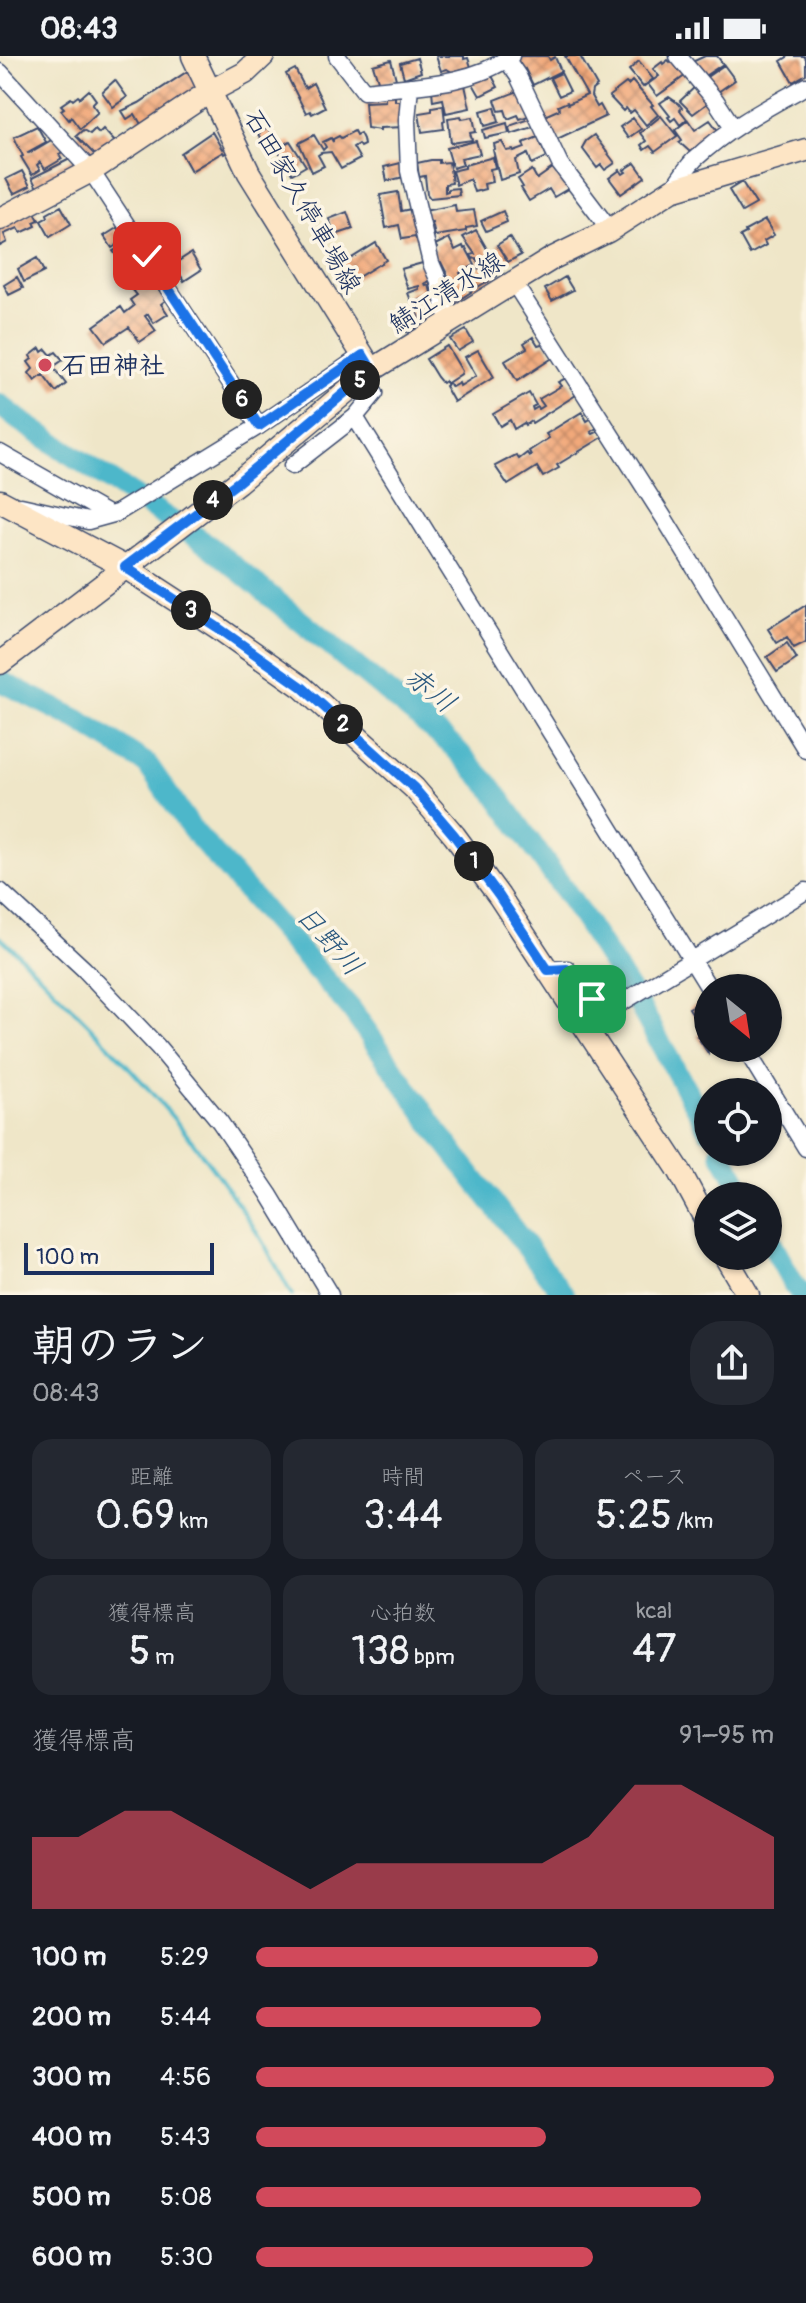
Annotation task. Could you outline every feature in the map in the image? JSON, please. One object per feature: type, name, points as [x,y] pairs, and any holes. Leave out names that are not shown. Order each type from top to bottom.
[{"type":"street","name":"石田家久停車場線","points":[[193,56],[249,173],[366,367]]},
{"type":"street","points":[[0,219],[91,171],[209,92],[245,73],[263,56]]},
{"type":"street","points":[[337,56],[364,91],[469,76],[509,58],[560,164],[608,231]]},
{"type":"street","points":[[678,56],[716,101],[733,127]]},
{"type":"street","points":[[0,72],[91,171],[259,426]]},
{"type":"street","points":[[410,86],[407,120],[409,171],[449,324]]},
{"type":"street","points":[[672,190],[693,161],[733,127],[806,86]]},
{"type":"street","name":"鯖江清水線","points":[[0,663],[238,482],[366,367],[449,324],[553,258],[608,231],[672,190],[806,150]]},
{"type":"street","points":[[514,283],[656,505],[806,750]]},
{"type":"street","points":[[0,501],[88,521],[117,513],[259,426],[366,367],[375,393],[355,417],[292,466]]},
{"type":"street","points":[[355,417],[701,974]]},
{"type":"street","points":[[0,453],[109,515]]},
{"type":"street","points":[[0,501],[117,574],[217,627],[302,687],[414,788],[499,896],[679,1170],[694,1198]]},
{"type":"street","points":[[0,891],[84,969],[158,1047],[220,1122],[269,1194],[330,1295]]},
{"type":"street","points":[[548,970],[567,969],[592,999],[613,1008],[806,891]]},
{"type":"street","points":[[754,1062],[806,1148]]},
{"type":"street","points":[[733,1270],[748,1295]]},
{"type":"street","points":[[319,1276],[323,1295]]},
{"type":"building","points":[[436,56],[464,56],[471,67],[452,72],[447,69],[441,71]]},
{"type":"building","points":[[517,56],[548,56],[550,60],[555,57],[561,71],[533,85],[525,69],[522,71]]},
{"type":"building","points":[[565,56],[580,56],[597,86],[591,96],[606,116],[553,141],[542,117],[560,109],[558,106],[587,95]]},
{"type":"building","points":[[705,56],[717,56],[723,64],[700,79],[690,63]]},
{"type":"building","points":[[789,56],[804,56],[806,59],[806,74],[793,82],[781,61]]},
{"type":"building","points":[[417,58],[421,72],[404,78],[400,63]]},
{"type":"building","points":[[674,59],[686,75],[657,96],[648,84],[659,76],[653,69],[662,62]]},
{"type":"building","points":[[391,60],[396,79],[379,84],[373,65]]},
{"type":"building","points":[[639,61],[653,79],[643,87],[629,70]]},
{"type":"building","points":[[724,65],[735,80],[718,92],[704,79]]},
{"type":"building","points":[[191,69],[204,89],[142,126],[135,114],[127,119],[122,111]]},
{"type":"building","points":[[295,69],[305,88],[313,83],[325,107],[312,114],[310,111],[306,113],[286,74]]},
{"type":"building","points":[[490,72],[498,87],[480,96],[472,82]]},
{"type":"building","points":[[561,73],[570,91],[559,96],[550,78]]},
{"type":"building","points":[[115,80],[127,97],[113,107],[102,92]]},
{"type":"building","points":[[632,81],[658,115],[646,125],[634,110],[630,113],[626,108],[623,111],[609,96]]},
{"type":"building","points":[[465,85],[470,108],[446,113],[443,99],[433,101],[432,90],[441,89],[441,92],[442,88]]},
{"type":"building","points":[[697,85],[709,102],[693,114],[680,101]]},
{"type":"building","points":[[89,90],[96,100],[92,104],[98,112],[80,129],[61,110],[64,108],[61,105],[71,98],[80,98]]},
{"type":"building","points":[[521,90],[531,115],[508,119],[505,110],[499,111],[495,100]]},
{"type":"building","points":[[395,96],[395,101],[404,101],[405,127],[367,128],[365,102],[385,101],[385,97]]},
{"type":"building","points":[[669,97],[679,104],[687,119],[680,125],[675,118],[671,121],[660,103]]},
{"type":"building","points":[[443,105],[444,129],[422,132],[419,113]]},
{"type":"building","points":[[495,107],[499,122],[485,126],[481,111]]},
{"type":"building","points":[[461,116],[462,119],[473,117],[476,132],[470,133],[472,140],[451,143],[448,118]]},
{"type":"building","points":[[661,116],[677,136],[655,152],[650,146],[644,150],[641,145],[646,141],[640,133]]},
{"type":"building","points":[[533,118],[536,126],[511,134],[509,128],[512,125]]},
{"type":"building","points":[[633,118],[641,129],[628,138],[620,127]]},
{"type":"building","points":[[688,120],[695,130],[710,120],[719,132],[690,152],[679,142],[682,140],[675,130]]},
{"type":"building","points":[[507,123],[509,133],[485,138],[483,130]]},
{"type":"building","points":[[37,126],[46,142],[29,153],[55,138],[66,150],[59,154],[62,159],[45,169],[40,162],[37,165],[40,170],[32,175],[14,137]]},
{"type":"building","points":[[268,128],[275,140],[265,146],[258,134]]},
{"type":"building","points":[[95,129],[99,133],[103,129],[116,143],[99,159],[76,136],[83,130],[90,134]]},
{"type":"building","points":[[354,131],[356,135],[360,133],[363,139],[364,145],[353,147],[360,159],[341,169],[331,152],[321,153],[318,155],[324,166],[312,172],[299,143],[314,135],[323,150],[326,147],[323,142],[331,138],[333,142],[333,139]]},
{"type":"building","points":[[212,132],[222,149],[229,145],[232,150],[191,171],[181,153]]},
{"type":"building","points":[[594,135],[615,163],[605,170],[601,165],[597,168],[582,148]]},
{"type":"building","points":[[538,137],[547,157],[532,164],[528,154],[516,160],[519,174],[500,180],[494,144],[502,142],[507,151],[514,152],[525,148],[523,143]]},
{"type":"building","points":[[290,141],[306,166],[292,174],[277,149]]},
{"type":"building","points":[[476,141],[480,154],[461,158],[463,165],[453,168],[447,148]]},
{"type":"building","points":[[74,157],[79,171],[39,192],[32,178]]},
{"type":"building","points":[[493,157],[495,168],[490,169],[492,182],[484,184],[485,189],[474,192],[470,179],[456,185],[452,171]]},
{"type":"building","points":[[431,160],[449,162],[452,183],[445,184],[445,192],[458,188],[459,195],[430,198],[425,176],[419,177],[417,163]]},
{"type":"building","points":[[405,162],[408,176],[387,181],[384,167]]},
{"type":"building","points":[[635,163],[645,177],[621,194],[609,178],[620,170],[623,174]]},
{"type":"building","points":[[557,165],[571,187],[554,197],[549,189],[529,201],[518,179],[532,170],[537,179]]},
{"type":"building","points":[[22,171],[30,186],[14,194],[6,179]]},
{"type":"building","points":[[742,182],[756,204],[742,212],[729,190]]},
{"type":"building","points":[[398,192],[401,211],[416,208],[422,238],[402,239],[399,225],[386,228],[380,195]]},
{"type":"building","points":[[455,205],[456,212],[474,210],[477,226],[435,236],[432,223],[427,224],[424,211]]},
{"type":"building","points":[[61,206],[71,224],[50,237],[41,221]]},
{"type":"building","points":[[34,211],[39,220],[34,222],[36,226],[21,233],[18,228],[4,234],[7,242],[0,246],[0,226]]},
{"type":"building","points":[[503,211],[507,222],[486,231],[481,221]]},
{"type":"building","points":[[347,212],[353,229],[335,235],[329,219]]},
{"type":"building","points":[[765,220],[774,235],[764,241],[766,245],[750,254],[740,236]]},
{"type":"building","points":[[120,226],[128,238],[112,248],[104,236]]},
{"type":"building","points":[[476,230],[494,261],[490,263],[497,276],[472,290],[465,274],[481,268],[463,237]]},
{"type":"building","points":[[510,237],[521,255],[508,262],[497,245]]},
{"type":"building","points":[[449,238],[455,250],[463,246],[466,248],[475,265],[451,282],[441,262],[436,264],[432,251],[437,248],[435,245]]},
{"type":"building","points":[[128,243],[137,256],[128,262],[121,252],[116,255],[113,251]]},
{"type":"building","points":[[376,243],[386,260],[350,282],[339,266]]},
{"type":"building","points":[[191,253],[201,270],[184,281],[174,264]]},
{"type":"building","points":[[37,258],[44,272],[24,282],[18,269]]},
{"type":"building","points":[[426,262],[433,280],[425,283],[429,285],[432,296],[412,303],[408,293],[419,289],[419,286],[408,289],[401,269]]},
{"type":"building","points":[[17,277],[23,288],[9,295],[4,285]]},
{"type":"building","points":[[565,277],[573,290],[552,301],[545,289]]},
{"type":"building","points":[[462,278],[471,292],[454,303],[446,290]]},
{"type":"building","points":[[143,282],[148,288],[155,283],[166,300],[161,304],[168,314],[154,323],[148,314],[145,316],[156,331],[140,342],[129,327],[106,342],[94,326],[121,307],[125,313],[134,306],[130,300],[137,295],[132,289]]},
{"type":"building","points":[[431,302],[437,313],[423,322],[416,310]]},
{"type":"building","points":[[412,309],[421,324],[407,332],[400,321],[410,315],[408,312]]},
{"type":"building","points":[[466,330],[473,342],[458,351],[450,339]]},
{"type":"building","points":[[533,337],[538,345],[545,343],[554,357],[517,381],[505,361],[527,348],[524,343]]},
{"type":"building","points":[[447,346],[462,371],[446,384],[437,377],[426,359]]},
{"type":"building","points":[[40,348],[51,355],[56,352],[63,360],[53,367],[66,384],[56,392],[43,375],[35,381],[29,373],[33,369],[28,362],[32,359],[30,356]]},
{"type":"building","points":[[478,350],[494,377],[454,402],[445,386],[449,383],[452,387],[459,383],[460,386],[476,376],[465,357]]},
{"type":"building","points":[[566,378],[576,395],[532,423],[524,423],[514,429],[510,420],[500,426],[493,414],[529,393],[536,405],[532,407],[533,410],[539,409],[544,406],[539,399],[561,386],[558,382]]},
{"type":"building","points":[[582,412],[587,421],[592,418],[598,427],[591,432],[599,431],[603,437],[543,477],[537,467],[508,485],[495,466],[516,455],[519,459],[527,453],[531,455],[529,451],[549,438],[546,434]]},
{"type":"building","points":[[806,605],[806,642],[794,648],[787,637],[777,643],[768,629]]},
{"type":"building","points":[[787,643],[797,659],[777,672],[767,657]]},
{"type":"waterway","name":"赤川","points":[[0,405],[208,545],[453,746],[491,787],[573,902],[639,1005],[694,1104]]},
{"type":"waterway","name":"日野川","points":[[0,681],[80,721],[147,764],[191,828],[351,1009],[440,1135],[564,1295]]},
{"type":"waterway","points":[[0,937],[166,1108],[238,1203],[292,1295]]},
{"type":"waterway","name":"赤川","points":[[729,1166],[737,1182]]},
{"type":"waterway","name":"赤川","points":[[782,1263],[803,1295]]},
{"type":"place","name":"石田神社","points":[[45,365]]},
{"type":"route","points":[[147,256],[259,426],[363,355],[372,370],[238,482],[125,567],[302,687],[414,788],[499,896],[548,970],[567,969],[592,999]]}]
